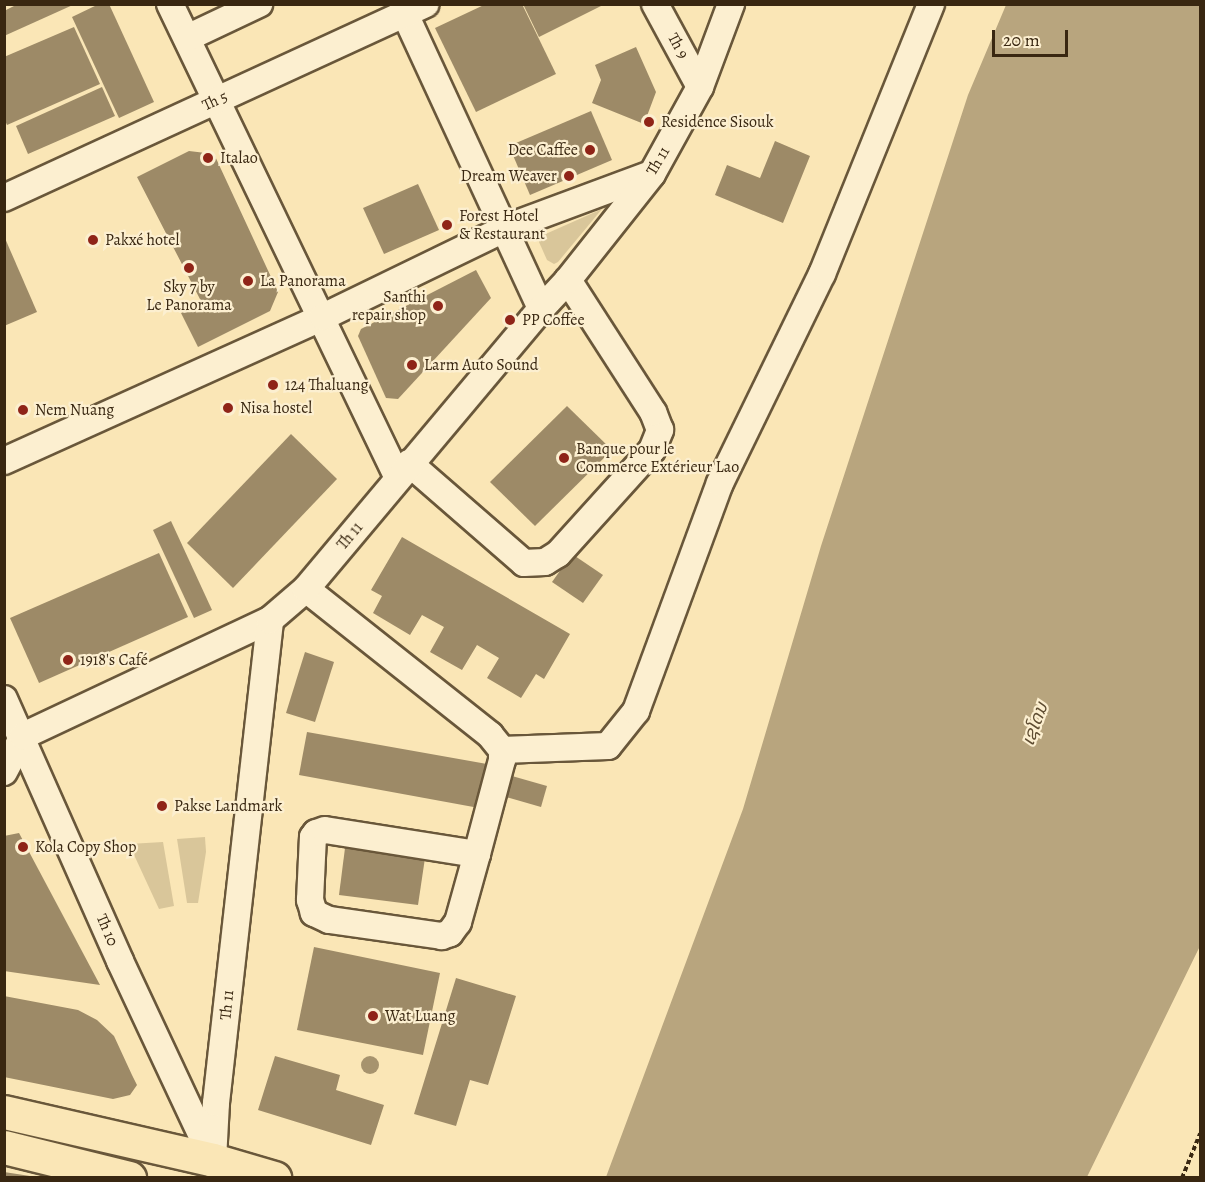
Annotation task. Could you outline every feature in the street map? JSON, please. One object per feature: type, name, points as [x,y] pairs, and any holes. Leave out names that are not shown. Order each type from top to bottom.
[{"type":"highway","points":[[4,1112],[213,1160],[273,1178]]},
{"type":"highway","points":[[4,1147],[129,1178]]},
{"type":"street","points":[[170,4],[323,317],[404,470],[524,563],[545,562],[558,554],[652,450],[660,429],[653,412],[568,280]]},
{"type":"street","points":[[187,38],[259,4]]},
{"type":"street","name":"Th 9","points":[[655,4],[700,87]]},
{"type":"street","name":"Th 11","points":[[213,1160],[216,1103],[270,620],[306,589],[404,470],[568,280],[652,174],[700,87],[731,4]]},
{"type":"street","points":[[502,750],[608,746],[636,711],[720,483],[822,274],[930,4]]},
{"type":"street","points":[[416,9],[541,309]]},
{"type":"street","name":"Th 5","points":[[4,198],[416,9]]},
{"type":"street","points":[[4,461],[323,317],[506,228],[652,174]]},
{"type":"street","points":[[306,589],[490,735],[502,750],[502,760],[477,854],[458,922],[450,933],[442,936],[329,920],[314,913],[310,900],[313,837],[325,830],[477,854]]},
{"type":"street","points":[[4,772],[23,736],[270,620]]},
{"type":"street","name":"Th 10","points":[[4,699],[23,736],[120,961],[213,1160]]},
{"type":"path","points":[[1182,1178],[1200,1134]]},
{"type":"shaded area","points":[[602,209],[558,262],[554,264],[547,260],[539,242],[541,236]]},
{"type":"shaded area","points":[[205,837],[206,852],[198,903],[187,903],[177,839]]},
{"type":"shaded area","points":[[163,842],[174,906],[159,909],[129,844]]},
{"type":"water","name":"ເຊໂດນ","points":[[1006,5],[1200,5],[1200,946],[1087,1177],[606,1177],[743,809],[821,546],[968,95]]},
{"type":"building","points":[[18,4],[75,4],[4,36],[4,11]]},
{"type":"building","points":[[99,4],[109,4],[154,102],[119,118],[72,17]]},
{"type":"building","points":[[486,4],[522,4],[556,74],[476,112],[435,28]]},
{"type":"building","points":[[523,4],[605,4],[539,37]]},
{"type":"building","points":[[74,27],[100,84],[7,125],[4,118],[4,57]]},
{"type":"building","points":[[636,47],[656,92],[644,124],[592,103],[601,80],[595,65]]},
{"type":"building","points":[[102,87],[115,116],[28,154],[16,126]]},
{"type":"building","points":[[591,111],[612,160],[530,195],[509,146]]},
{"type":"building","points":[[775,141],[810,156],[783,223],[715,195],[727,165],[760,178]]},
{"type":"building","points":[[189,151],[214,154],[278,292],[270,311],[198,347],[181,313],[202,303],[137,177]]},
{"type":"building","points":[[418,184],[439,230],[384,254],[363,208]]},
{"type":"building","points":[[4,236],[37,312],[4,326]]},
{"type":"building","points":[[476,270],[491,298],[398,399],[386,398],[358,336],[361,329]]},
{"type":"building","points":[[567,406],[612,450],[535,526],[490,482]]},
{"type":"building","points":[[291,434],[337,479],[233,588],[187,543]]},
{"type":"building","points":[[171,521],[212,610],[194,618],[153,530]]},
{"type":"building","points":[[402,537],[570,634],[544,679],[536,674],[521,698],[487,678],[499,658],[477,645],[462,670],[430,652],[444,627],[422,615],[410,635],[373,613],[382,596],[371,590]]},
{"type":"building","points":[[159,553],[188,617],[39,683],[10,618]]},
{"type":"building","points":[[572,554],[603,575],[583,603],[552,582]]},
{"type":"building","points":[[305,652],[334,662],[315,722],[286,713]]},
{"type":"building","points":[[307,732],[487,764],[479,808],[299,775]]},
{"type":"building","points":[[512,776],[547,786],[541,807],[506,797]]},
{"type":"building","points":[[19,833],[100,985],[4,971],[4,836]]},
{"type":"building","points":[[345,848],[425,858],[418,905],[339,895]]},
{"type":"building","points":[[314,947],[440,973],[423,1055],[297,1030]]},
{"type":"building","points":[[456,978],[516,996],[488,1085],[470,1080],[456,1126],[414,1114]]},
{"type":"building","points":[[4,996],[78,1010],[97,1020],[114,1036],[137,1085],[130,1095],[113,1099],[4,1077]]},
{"type":"building","points":[[275,1056],[340,1075],[336,1090],[384,1105],[371,1145],[258,1110]]},
{"type":"building","points":[[4,1172],[30,1176],[30,1178],[4,1178]]},
{"type":"place","name":"Residence Sisouk","points":[[649,122]]},
{"type":"place","name":"Dee Caffee","points":[[590,150]]},
{"type":"place","name":"Italao","points":[[208,158]]},
{"type":"place","name":"Dream Weaver","points":[[569,176]]},
{"type":"place","name":"Forest Hotel & Restaurant","points":[[447,225]]},
{"type":"place","name":"Pakxé hotel","points":[[93,240]]},
{"type":"place","name":"Sky 7 by Le Panorama","points":[[189,268]]},
{"type":"place","name":"La Panorama","points":[[248,281]]},
{"type":"place","name":"Santhi repair shop","points":[[438,306]]},
{"type":"place","name":"PP Coffee","points":[[510,320]]},
{"type":"place","name":"Larm Auto Sound","points":[[412,365]]},
{"type":"place","name":"124 Thaluang","points":[[273,385]]},
{"type":"place","name":"Nisa hostel","points":[[228,408]]},
{"type":"place","name":"Nem Nuang","points":[[23,410]]},
{"type":"place","name":"Banque pour le Commerce Extérieur Lao","points":[[564,458]]},
{"type":"place","name":"1918's Café","points":[[68,660]]},
{"type":"place","name":"Pakse Landmark","points":[[162,806]]},
{"type":"place","name":"Kola Copy Shop","points":[[23,847]]},
{"type":"place","name":"Wat Luang","points":[[373,1016]]}]
